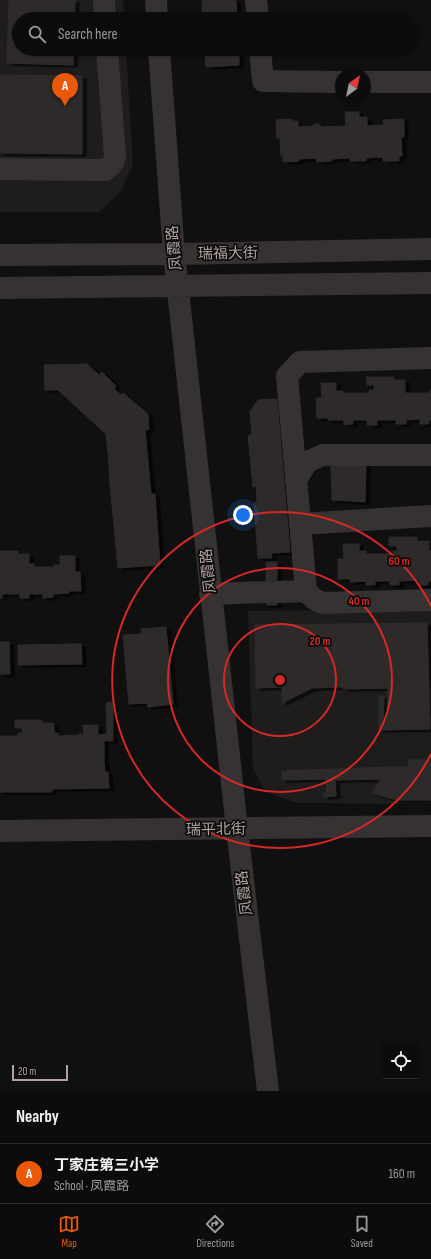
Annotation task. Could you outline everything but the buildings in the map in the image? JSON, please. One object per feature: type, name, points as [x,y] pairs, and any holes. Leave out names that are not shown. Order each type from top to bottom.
[{"type":"street","points":[[104,0],[105,12]]},
{"type":"street","points":[[156,0],[157,12]]},
{"type":"street","points":[[256,0],[257,12]]},
{"type":"street","points":[[0,169],[105,170],[111,167],[115,156],[108,56]]},
{"type":"street","name":"凤霞路","points":[[160,56],[177,286],[210,594],[268,1091]]},
{"type":"street","points":[[261,56],[263,81],[335,82]]},
{"type":"street","points":[[371,82],[431,82]]},
{"type":"street","name":"瑞福大街","points":[[0,255],[174,254],[431,249]]},
{"type":"street","points":[[0,288],[431,283]]},
{"type":"street","points":[[431,358],[300,362],[287,376],[306,591],[314,599],[323,603],[431,600]]},
{"type":"street","points":[[296,480],[307,462],[323,455],[431,455]]},
{"type":"street","points":[[300,524],[431,516]]},
{"type":"street","points":[[210,594],[306,591]]},
{"type":"street","name":"瑞平北街","points":[[0,831],[431,826]]},
{"type":"shaded area","points":[[0,0],[123,0],[124,12],[12,12],[12,56],[126,56],[133,164],[121,191],[99,212],[0,212]]},
{"type":"shaded area","points":[[431,608],[431,804],[297,803],[266,792],[253,769],[248,611]]},
{"type":"place","name":"丁家庄第三小学","points":[[65,106]]}]
